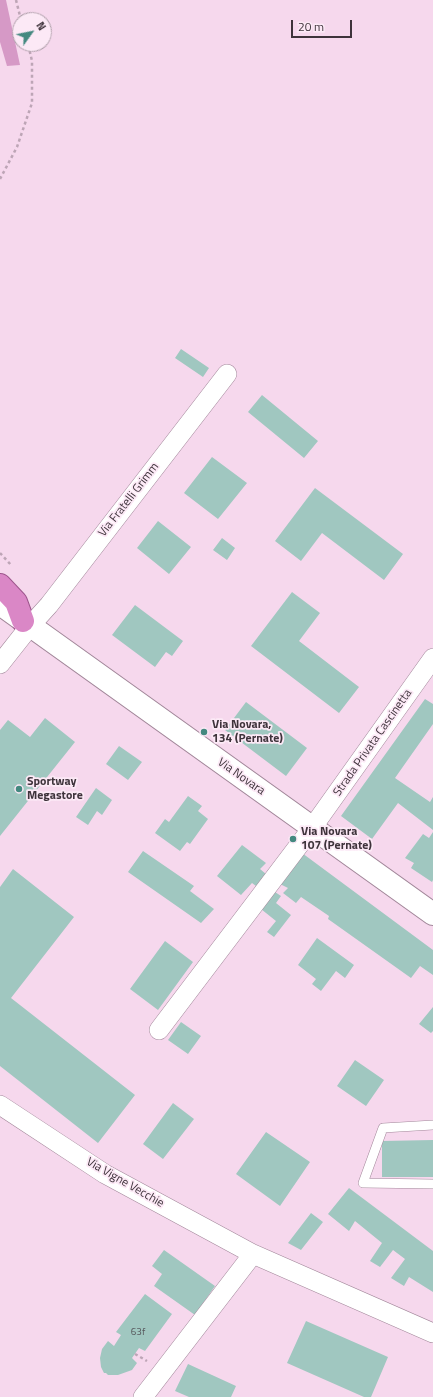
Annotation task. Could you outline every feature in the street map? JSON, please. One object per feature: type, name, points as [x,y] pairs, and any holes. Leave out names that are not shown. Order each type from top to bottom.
[{"type":"highway","points":[[0,586],[16,602],[26,623]]},
{"type":"main road","name":"Via Novara","points":[[0,604],[433,914]]},
{"type":"street","name":"Via Fratelli Grimm","points":[[26,623],[49,605],[227,374]]},
{"type":"street","points":[[0,664],[26,623]]},
{"type":"street","name":"Strada Privata Cascinetta","points":[[159,1030],[312,828],[433,658]]},
{"type":"street","name":"Via Vigne Vecchie","points":[[0,1105],[105,1174],[253,1254],[433,1333]]},
{"type":"street","points":[[142,1397],[253,1254]]},
{"type":"lane","points":[[433,1125],[383,1128],[363,1183],[433,1184]]},
{"type":"path","points":[[16,0],[19,12]]},
{"type":"path","points":[[0,179],[17,147],[32,103],[32,61],[30,52]]},
{"type":"shaded area","points":[[0,0],[6,0],[12,28],[12,52],[17,52],[20,65],[7,66],[0,42]]},
{"type":"building","points":[[181,349],[209,368],[203,377],[175,358]]},
{"type":"building","points":[[262,395],[318,441],[304,458],[248,412]]},
{"type":"building","points":[[212,457],[247,483],[218,519],[184,493]]},
{"type":"building","points":[[315,488],[403,554],[384,580],[322,533],[301,561],[275,541]]},
{"type":"building","points":[[158,521],[191,547],[169,574],[137,548]]},
{"type":"building","points":[[222,538],[235,548],[227,560],[213,550]]},
{"type":"building","points":[[292,592],[320,613],[299,641],[359,687],[339,713],[251,646]]},
{"type":"building","points":[[135,605],[183,641],[172,656],[166,652],[155,667],[112,635]]},
{"type":"building","points":[[425,699],[433,704],[433,724],[395,778],[430,802],[433,797],[433,830],[398,803],[372,839],[341,816]]},
{"type":"building","points":[[246,702],[307,748],[286,776],[225,730]]},
{"type":"building","name":"Sportway Megastore","points":[[45,718],[75,742],[0,836],[0,730],[8,720],[30,737]]},
{"type":"building","points":[[119,746],[142,762],[128,780],[106,764]]},
{"type":"building","points":[[96,788],[112,800],[102,815],[97,811],[88,825],[76,817]]},
{"type":"building","points":[[188,796],[202,806],[198,811],[208,819],[190,844],[187,842],[180,851],[155,833],[165,819],[169,822]]},
{"type":"building","points":[[433,832],[432,882],[411,868],[414,863],[405,858],[423,834],[429,838]]},
{"type":"building","points":[[242,845],[266,863],[260,869],[266,874],[256,886],[252,883],[241,895],[217,876]]},
{"type":"building","points":[[143,851],[194,886],[190,891],[214,909],[201,923],[128,872]]},
{"type":"building","points":[[302,853],[433,950],[433,975],[420,966],[411,978],[328,919],[329,916],[301,897],[296,903],[283,893],[288,888],[280,884]]},
{"type":"building","points":[[13,869],[74,917],[11,998],[135,1095],[98,1143],[0,1066],[0,887]]},
{"type":"building","points":[[275,892],[281,896],[276,903],[291,915],[274,937],[267,932],[276,921],[261,909]]},
{"type":"building","points":[[317,938],[354,965],[345,978],[336,971],[321,991],[312,984],[316,979],[298,965]]},
{"type":"building","points":[[165,941],[193,962],[158,1010],[130,989]]},
{"type":"building","points":[[433,1007],[433,1031],[431,1033],[419,1024]]},
{"type":"building","points":[[181,1022],[201,1036],[188,1054],[168,1040]]},
{"type":"building","points":[[355,1060],[384,1080],[366,1106],[337,1086]]},
{"type":"building","points":[[173,1103],[194,1119],[163,1159],[143,1144]]},
{"type":"building","points":[[266,1132],[310,1162],[280,1206],[236,1174]]},
{"type":"building","points":[[433,1140],[433,1177],[382,1177],[382,1141]]},
{"type":"building","points":[[349,1188],[433,1251],[433,1292],[409,1277],[404,1286],[391,1278],[405,1259],[393,1250],[380,1267],[370,1261],[382,1243],[355,1221],[349,1231],[328,1214]]},
{"type":"building","points":[[311,1213],[323,1222],[301,1250],[288,1243]]},
{"type":"building","points":[[164,1250],[215,1286],[195,1315],[154,1286],[162,1274],[152,1266]]},
{"type":"building","points":[[145,1294],[172,1314],[145,1351],[139,1348],[132,1358],[137,1363],[132,1370],[118,1375],[108,1375],[104,1373],[101,1367],[100,1358],[102,1349],[108,1341],[114,1346],[121,1335],[116,1332]]},
{"type":"building","points":[[306,1321],[388,1357],[371,1397],[364,1397],[287,1363]]},
{"type":"building","points":[[188,1364],[236,1386],[231,1397],[189,1397],[175,1391]]},
{"type":"place","name":"Via Novara, 134 (Pernate)","points":[[204,732]]},
{"type":"place","name":"Sportway Megastore","points":[[19,789]]},
{"type":"place","name":"Via Novara 107 (Pernate)","points":[[293,839]]}]
